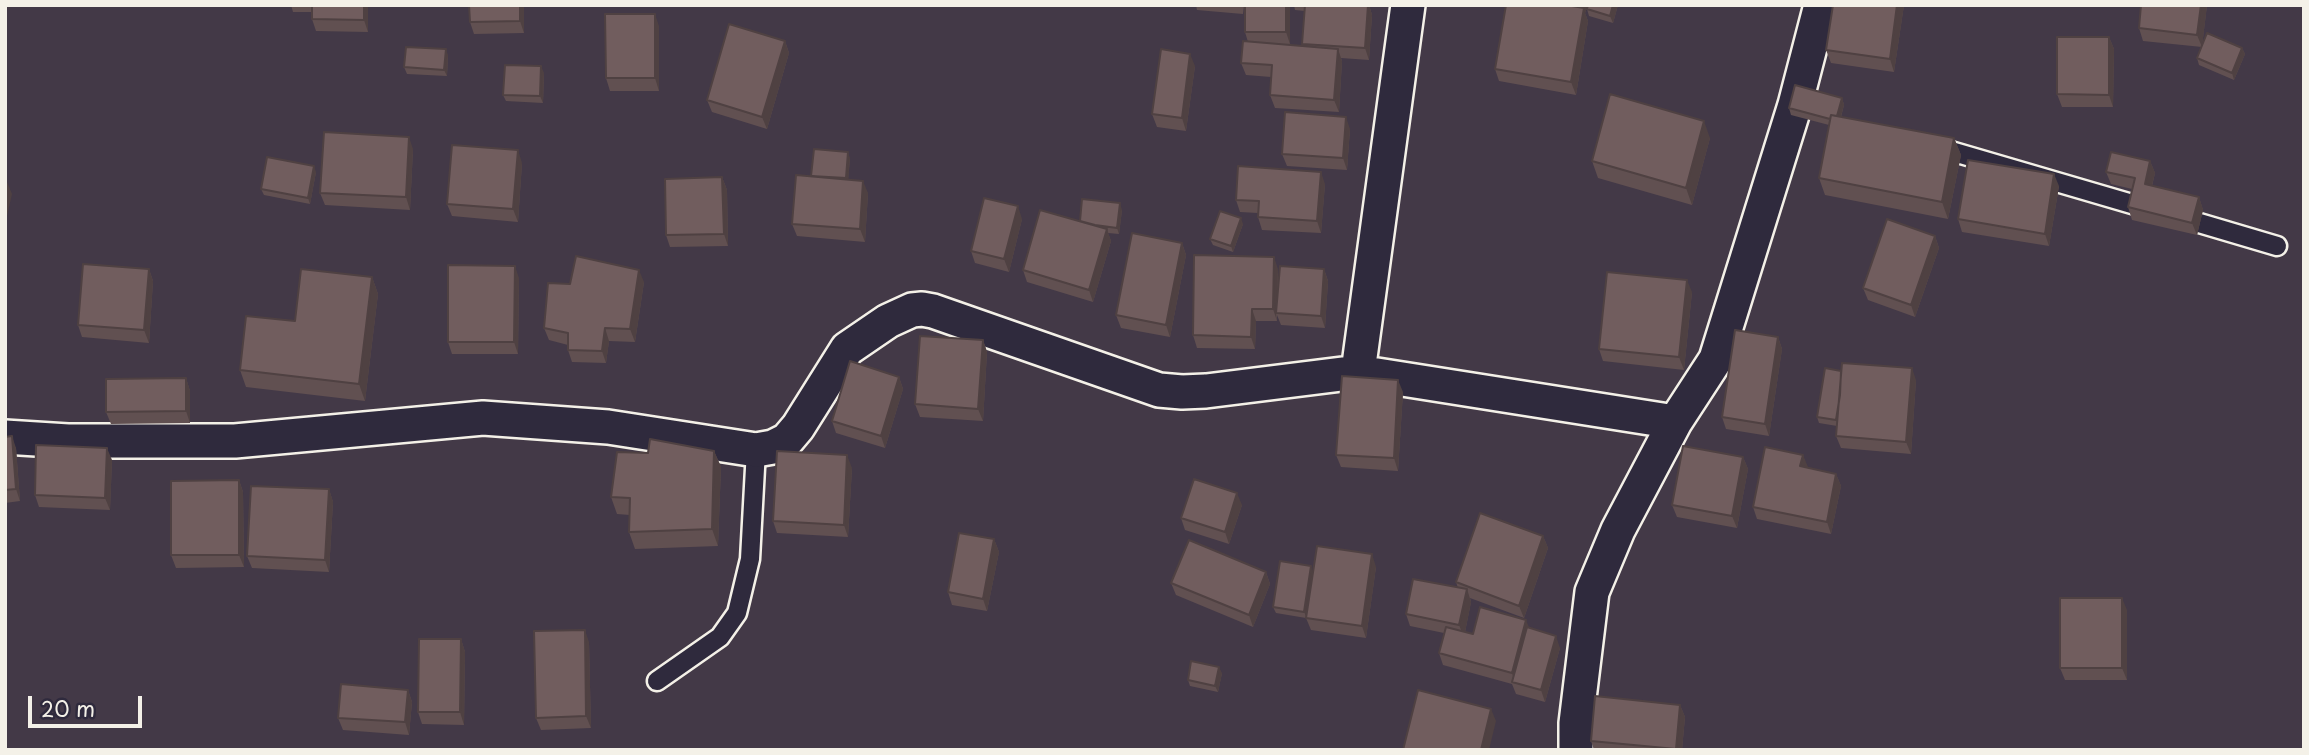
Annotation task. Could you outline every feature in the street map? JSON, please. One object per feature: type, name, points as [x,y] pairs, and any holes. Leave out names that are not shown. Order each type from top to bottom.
[{"type":"street","points":[[1358,372],[1408,5]]},
{"type":"street","points":[[1576,750],[1576,723],[1592,592],[1618,530],[1675,422],[1716,359],[1801,107],[1821,5]]},
{"type":"street","points":[[5,437],[68,441],[234,440],[484,418],[608,427],[756,450],[773,447],[786,440],[798,427],[847,349],[888,321],[912,310],[933,311],[1159,390],[1206,391],[1358,372],[1675,422]]},
{"type":"lane","points":[[1915,141],[2277,246]]},
{"type":"lane","points":[[657,681],[720,637],[737,613],[750,559],[756,450]]},
{"type":"building","points":[[312,5],[364,5],[364,20],[312,19]]},
{"type":"building","points":[[469,5],[520,5],[520,21],[470,22]]},
{"type":"building","points":[[1245,5],[1286,5],[1286,32],[1245,32]]},
{"type":"building","points":[[1305,5],[1368,5],[1365,48],[1302,44]]},
{"type":"building","points":[[1506,5],[1566,5],[1584,8],[1571,82],[1495,69]]},
{"type":"building","points":[[1588,5],[1613,5],[1610,16],[1587,9]]},
{"type":"building","points":[[1833,5],[1897,5],[1890,59],[1826,50]]},
{"type":"building","points":[[2141,5],[2201,5],[2197,35],[2139,28]]},
{"type":"building","points":[[605,14],[655,14],[655,78],[606,78]]},
{"type":"building","points":[[729,24],[785,41],[762,117],[707,100]]},
{"type":"building","points":[[2207,33],[2242,48],[2232,73],[2197,58]]},
{"type":"building","points":[[2057,37],[2109,37],[2109,95],[2057,94]]},
{"type":"building","points":[[1243,41],[1338,49],[1334,100],[1270,95],[1272,65],[1241,63]]},
{"type":"building","points":[[406,47],[446,49],[444,70],[404,67]]},
{"type":"building","points":[[1161,49],[1190,54],[1182,118],[1152,114]]},
{"type":"building","points":[[505,65],[541,66],[540,96],[503,95]]},
{"type":"building","points":[[1795,85],[1842,98],[1837,116],[1831,115],[1830,119],[1789,108]]},
{"type":"building","points":[[1610,94],[1704,121],[1686,188],[1592,161]]},
{"type":"building","points":[[1285,112],[1346,117],[1343,158],[1282,154]]},
{"type":"building","points":[[1831,115],[1954,138],[1942,202],[1819,178]]},
{"type":"building","points":[[324,132],[409,137],[406,197],[320,193]]},
{"type":"building","points":[[452,145],[518,150],[513,209],[447,204]]},
{"type":"building","points":[[814,149],[848,152],[846,178],[811,176]]},
{"type":"building","points":[[2111,152],[2150,161],[2145,184],[2199,197],[2192,223],[2128,207],[2135,178],[2106,172]]},
{"type":"building","points":[[267,157],[314,166],[308,198],[261,189]]},
{"type":"building","points":[[1968,160],[2054,174],[2045,234],[1958,219]]},
{"type":"building","points":[[1238,166],[1321,172],[1317,221],[1258,217],[1259,201],[1236,200]]},
{"type":"building","points":[[796,175],[863,181],[860,229],[792,224]]},
{"type":"building","points":[[722,177],[724,234],[666,235],[665,179]]},
{"type":"building","points":[[984,198],[1018,206],[1004,259],[971,251]]},
{"type":"building","points":[[1082,199],[1120,203],[1117,228],[1080,221]]},
{"type":"building","points":[[1040,210],[1107,229],[1089,290],[1023,270]]},
{"type":"building","points":[[1220,211],[1241,218],[1231,246],[1210,239]]},
{"type":"building","points":[[1887,219],[1935,236],[1911,305],[1863,288]]},
{"type":"building","points":[[1132,233],[1182,243],[1166,325],[1116,315]]},
{"type":"building","points":[[1194,255],[1274,257],[1273,309],[1252,309],[1251,337],[1193,335]]},
{"type":"building","points":[[576,256],[639,270],[630,329],[605,328],[602,351],[568,350],[568,333],[544,328],[548,283],[570,284]]},
{"type":"building","points":[[83,264],[149,269],[144,330],[78,325]]},
{"type":"building","points":[[448,265],[515,266],[514,342],[448,342]]},
{"type":"building","points":[[1280,266],[1324,269],[1321,316],[1276,313]]},
{"type":"building","points":[[301,269],[372,277],[359,384],[240,370],[246,316],[295,321]]},
{"type":"building","points":[[1607,272],[1687,280],[1679,357],[1599,349]]},
{"type":"building","points":[[1735,330],[1778,337],[1765,424],[1722,417]]},
{"type":"building","points":[[920,336],[983,340],[978,409],[915,404]]},
{"type":"building","points":[[850,361],[899,377],[881,436],[832,421]]},
{"type":"building","points":[[1842,363],[1912,368],[1906,442],[1836,436]]},
{"type":"building","points":[[1825,368],[1841,371],[1836,420],[1817,417]]},
{"type":"building","points":[[1342,376],[1398,380],[1394,458],[1336,455]]},
{"type":"building","points":[[186,378],[186,411],[106,412],[106,379]]},
{"type":"building","points":[[12,436],[16,489],[5,490],[5,437]]},
{"type":"building","points":[[650,439],[714,451],[712,529],[629,532],[630,498],[611,497],[617,452],[648,453]]},
{"type":"building","points":[[36,445],[107,448],[105,498],[35,495]]},
{"type":"building","points":[[1683,446],[1743,457],[1732,516],[1672,505]]},
{"type":"building","points":[[1765,447],[1803,455],[1800,466],[1836,474],[1827,522],[1753,507]]},
{"type":"building","points":[[777,451],[847,455],[844,525],[773,521]]},
{"type":"building","points":[[1194,479],[1237,493],[1225,532],[1181,518]]},
{"type":"building","points":[[239,480],[239,555],[171,555],[171,481]]},
{"type":"building","points":[[251,486],[329,489],[325,560],[247,556]]},
{"type":"building","points":[[1480,513],[1543,536],[1519,606],[1456,582]]},
{"type":"building","points":[[959,533],[994,539],[983,599],[948,592]]},
{"type":"building","points":[[1189,540],[1266,572],[1249,615],[1171,583]]},
{"type":"building","points":[[1317,546],[1372,554],[1362,626],[1306,618]]},
{"type":"building","points":[[1280,561],[1311,566],[1304,612],[1273,607]]},
{"type":"building","points":[[1413,579],[1467,589],[1459,625],[1406,614]]},
{"type":"building","points":[[2060,598],[2122,598],[2122,668],[2060,668]]},
{"type":"building","points":[[1480,607],[1526,620],[1512,673],[1439,653],[1446,627],[1473,634]]},
{"type":"building","points":[[1527,627],[1556,636],[1541,690],[1512,682]]},
{"type":"building","points":[[585,630],[586,716],[536,718],[534,631]]},
{"type":"building","points":[[419,639],[461,639],[460,712],[418,712]]},
{"type":"building","points":[[1191,661],[1219,667],[1215,686],[1188,680]]},
{"type":"building","points":[[341,684],[408,690],[405,722],[338,718]]},
{"type":"building","points":[[1418,690],[1491,709],[1481,750],[1403,750]]},
{"type":"building","points":[[1595,696],[1680,705],[1676,749],[1591,741]]}]
